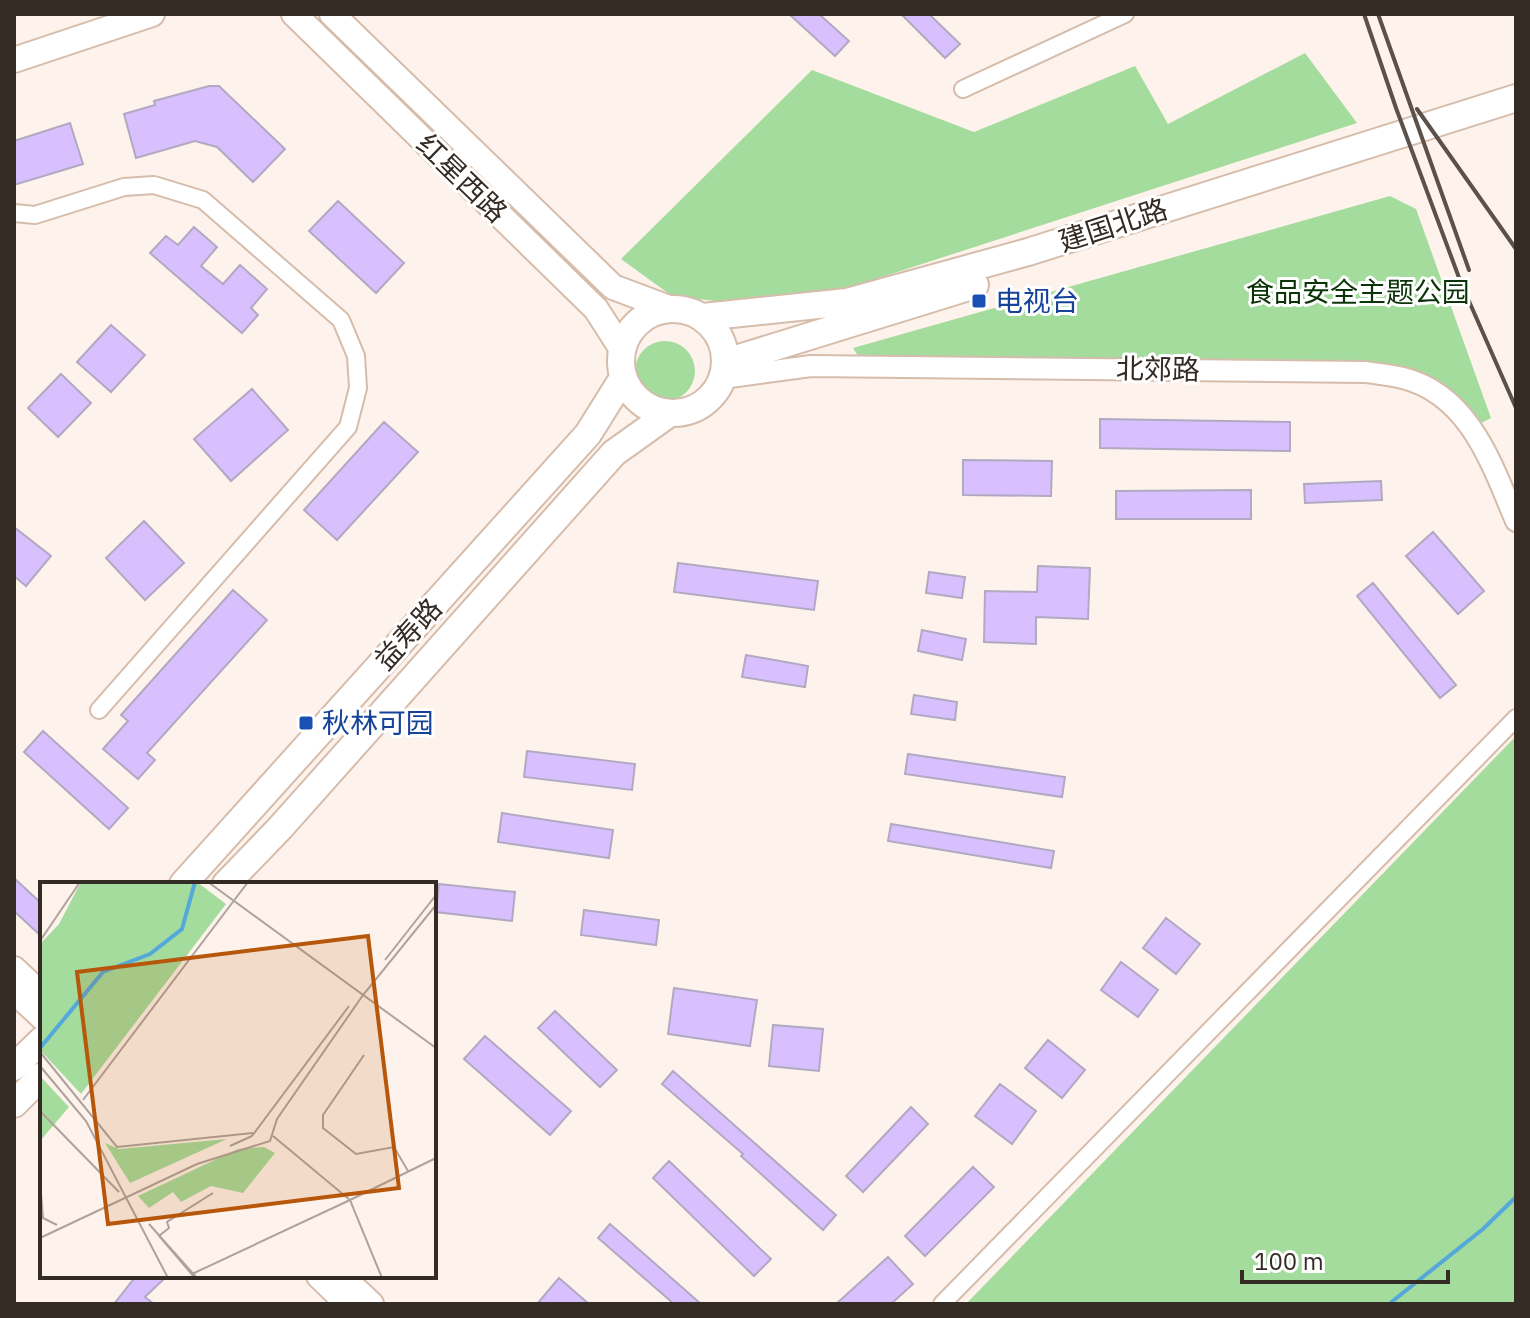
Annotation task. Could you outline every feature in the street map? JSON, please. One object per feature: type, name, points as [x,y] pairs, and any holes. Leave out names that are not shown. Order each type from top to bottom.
[{"type":"main road","points":[[14,60],[152,14]]},
{"type":"main road","name":"红星西路","points":[[294,14],[596,309],[621,348]]},
{"type":"main road","points":[[332,14],[613,287],[703,317],[719,337],[724,370],[715,393],[702,405],[687,412],[670,413],[641,403],[630,392],[620,363],[621,348],[637,322],[651,312],[669,308]]},
{"type":"main road","name":"建国北路","points":[[703,317],[847,302],[1028,252],[1516,98]]},
{"type":"main road","name":"建国北路","points":[[724,370],[1516,113]]},
{"type":"main road","name":"益寿路","points":[[185,882],[588,434],[623,378]]},
{"type":"main road","name":"益寿路","points":[[228,882],[280,828],[614,453],[670,413]]},
{"type":"main road","points":[[14,969],[40,993]]},
{"type":"main road","points":[[14,991],[40,1015]]},
{"type":"main road","points":[[14,1067],[40,1042]]},
{"type":"main road","points":[[14,1104],[40,1078]]},
{"type":"main road","points":[[321,1278],[348,1304]]},
{"type":"main road","points":[[343,1278],[371,1304]]},
{"type":"street","points":[[963,89],[1125,14]]},
{"type":"street","points":[[14,213],[35,215],[124,187],[154,185],[203,200],[341,320],[356,356],[358,388],[348,427],[99,710]]},
{"type":"street","name":"北郊路","points":[[724,370],[811,366],[1366,372],[1406,379],[1435,392],[1460,412],[1484,447],[1516,521]]},
{"type":"street","points":[[942,1304],[1516,718]]},
{"type":"green space","points":[[1305,53],[1357,123],[808,301],[741,304],[672,296],[621,259],[812,70],[974,132],[1135,66],[1168,124]]},
{"type":"green space","name":"食品安全主题公园","points":[[1390,196],[1416,209],[1491,418],[1479,424],[1423,377],[860,359],[853,348]]},
{"type":"green space","points":[[665,341],[677,343],[686,350],[693,359],[693,383],[686,392],[677,399],[665,401],[653,399],[644,392],[637,383],[635,371],[637,359],[644,350],[653,343]]},
{"type":"green space","points":[[1516,736],[1516,1304],[966,1304]]},
{"type":"building","points":[[789,14],[819,14],[849,41],[835,56]]},
{"type":"building","points":[[901,14],[929,14],[960,44],[945,58]]},
{"type":"building","points":[[219,86],[285,149],[253,182],[217,147],[195,141],[136,158],[124,114],[155,105],[154,101]]},
{"type":"building","points":[[70,123],[83,164],[14,185],[14,141]]},
{"type":"building","points":[[338,201],[404,263],[376,293],[309,231]]},
{"type":"building","points":[[194,227],[217,247],[201,266],[223,284],[240,265],[267,289],[251,308],[258,315],[242,333],[150,253],[166,236],[178,245]]},
{"type":"building","points":[[111,325],[145,355],[111,392],[77,362]]},
{"type":"building","points":[[61,374],[91,403],[58,437],[28,408]]},
{"type":"building","points":[[252,389],[288,430],[231,481],[194,439]]},
{"type":"building","points":[[1100,419],[1290,422],[1290,451],[1100,448]]},
{"type":"building","points":[[384,422],[418,452],[337,540],[304,510]]},
{"type":"building","points":[[963,460],[1052,461],[1051,496],[963,495]]},
{"type":"building","points":[[1381,481],[1382,500],[1305,503],[1304,484]]},
{"type":"building","points":[[1251,490],[1251,519],[1116,519],[1116,491]]},
{"type":"building","points":[[144,521],[184,563],[145,600],[106,558]]},
{"type":"building","points":[[14,527],[51,556],[26,586],[14,576]]},
{"type":"building","points":[[1433,532],[1484,591],[1458,614],[1406,556]]},
{"type":"building","points":[[678,563],[818,581],[814,610],[674,592]]},
{"type":"building","points":[[1038,566],[1090,568],[1088,619],[1036,617],[1036,644],[984,642],[985,591],[1037,592]]},
{"type":"building","points":[[929,572],[965,577],[962,598],[926,593]]},
{"type":"building","points":[[1373,583],[1456,685],[1440,698],[1357,596]]},
{"type":"building","points":[[233,590],[267,620],[147,753],[155,760],[138,779],[103,749],[128,721],[121,715]]},
{"type":"building","points":[[922,630],[966,639],[962,660],[918,651]]},
{"type":"building","points":[[746,655],[808,666],[805,687],[742,677]]},
{"type":"building","points":[[914,695],[957,702],[955,720],[911,714]]},
{"type":"building","points":[[43,731],[128,808],[109,829],[24,752]]},
{"type":"building","points":[[527,751],[635,764],[632,790],[524,777]]},
{"type":"building","points":[[908,754],[1065,777],[1062,797],[905,774]]},
{"type":"building","points":[[502,813],[613,830],[609,858],[498,842]]},
{"type":"building","points":[[891,824],[1054,851],[1051,868],[888,841]]},
{"type":"building","points":[[14,878],[40,902],[40,935],[14,911]]},
{"type":"building","points":[[439,884],[515,892],[512,921],[436,912]]},
{"type":"building","points":[[584,910],[659,920],[656,945],[581,935]]},
{"type":"building","points":[[1166,918],[1200,944],[1176,974],[1143,948]]},
{"type":"building","points":[[1121,962],[1158,990],[1138,1017],[1101,990]]},
{"type":"building","points":[[674,988],[757,1000],[750,1046],[668,1034]]},
{"type":"building","points":[[555,1011],[617,1070],[600,1087],[538,1028]]},
{"type":"building","points":[[773,1025],[823,1029],[819,1071],[769,1066]]},
{"type":"building","points":[[485,1036],[571,1111],[550,1135],[464,1059]]},
{"type":"building","points":[[1048,1040],[1085,1070],[1062,1098],[1025,1068]]},
{"type":"building","points":[[673,1071],[836,1215],[823,1230],[741,1156],[743,1154],[662,1084]]},
{"type":"building","points":[[1000,1084],[1036,1111],[1012,1144],[975,1116]]},
{"type":"building","points":[[911,1107],[928,1124],[863,1192],[846,1176]]},
{"type":"building","points":[[669,1161],[771,1259],[754,1276],[653,1178]]},
{"type":"building","points":[[973,1167],[994,1187],[925,1256],[905,1236]]},
{"type":"building","points":[[610,1224],[701,1304],[674,1304],[598,1238]]},
{"type":"building","points":[[888,1257],[913,1284],[891,1304],[836,1304]]},
{"type":"building","points":[[134,1278],[165,1278],[145,1297],[154,1304],[114,1304]]},
{"type":"building","points":[[559,1278],[589,1304],[537,1304]]},
{"type":"waterway","points":[[1389,1304],[1483,1229],[1516,1197]]},
{"type":"railway","points":[[1364,14],[1461,283],[1516,408]]},
{"type":"railway","points":[[1378,14],[1469,270]]},
{"type":"railway","points":[[1417,109],[1516,249]]},
{"type":"place","name":"电视台","points":[[979,301]]},
{"type":"place","name":"秋林可园","points":[[306,723]]}]
